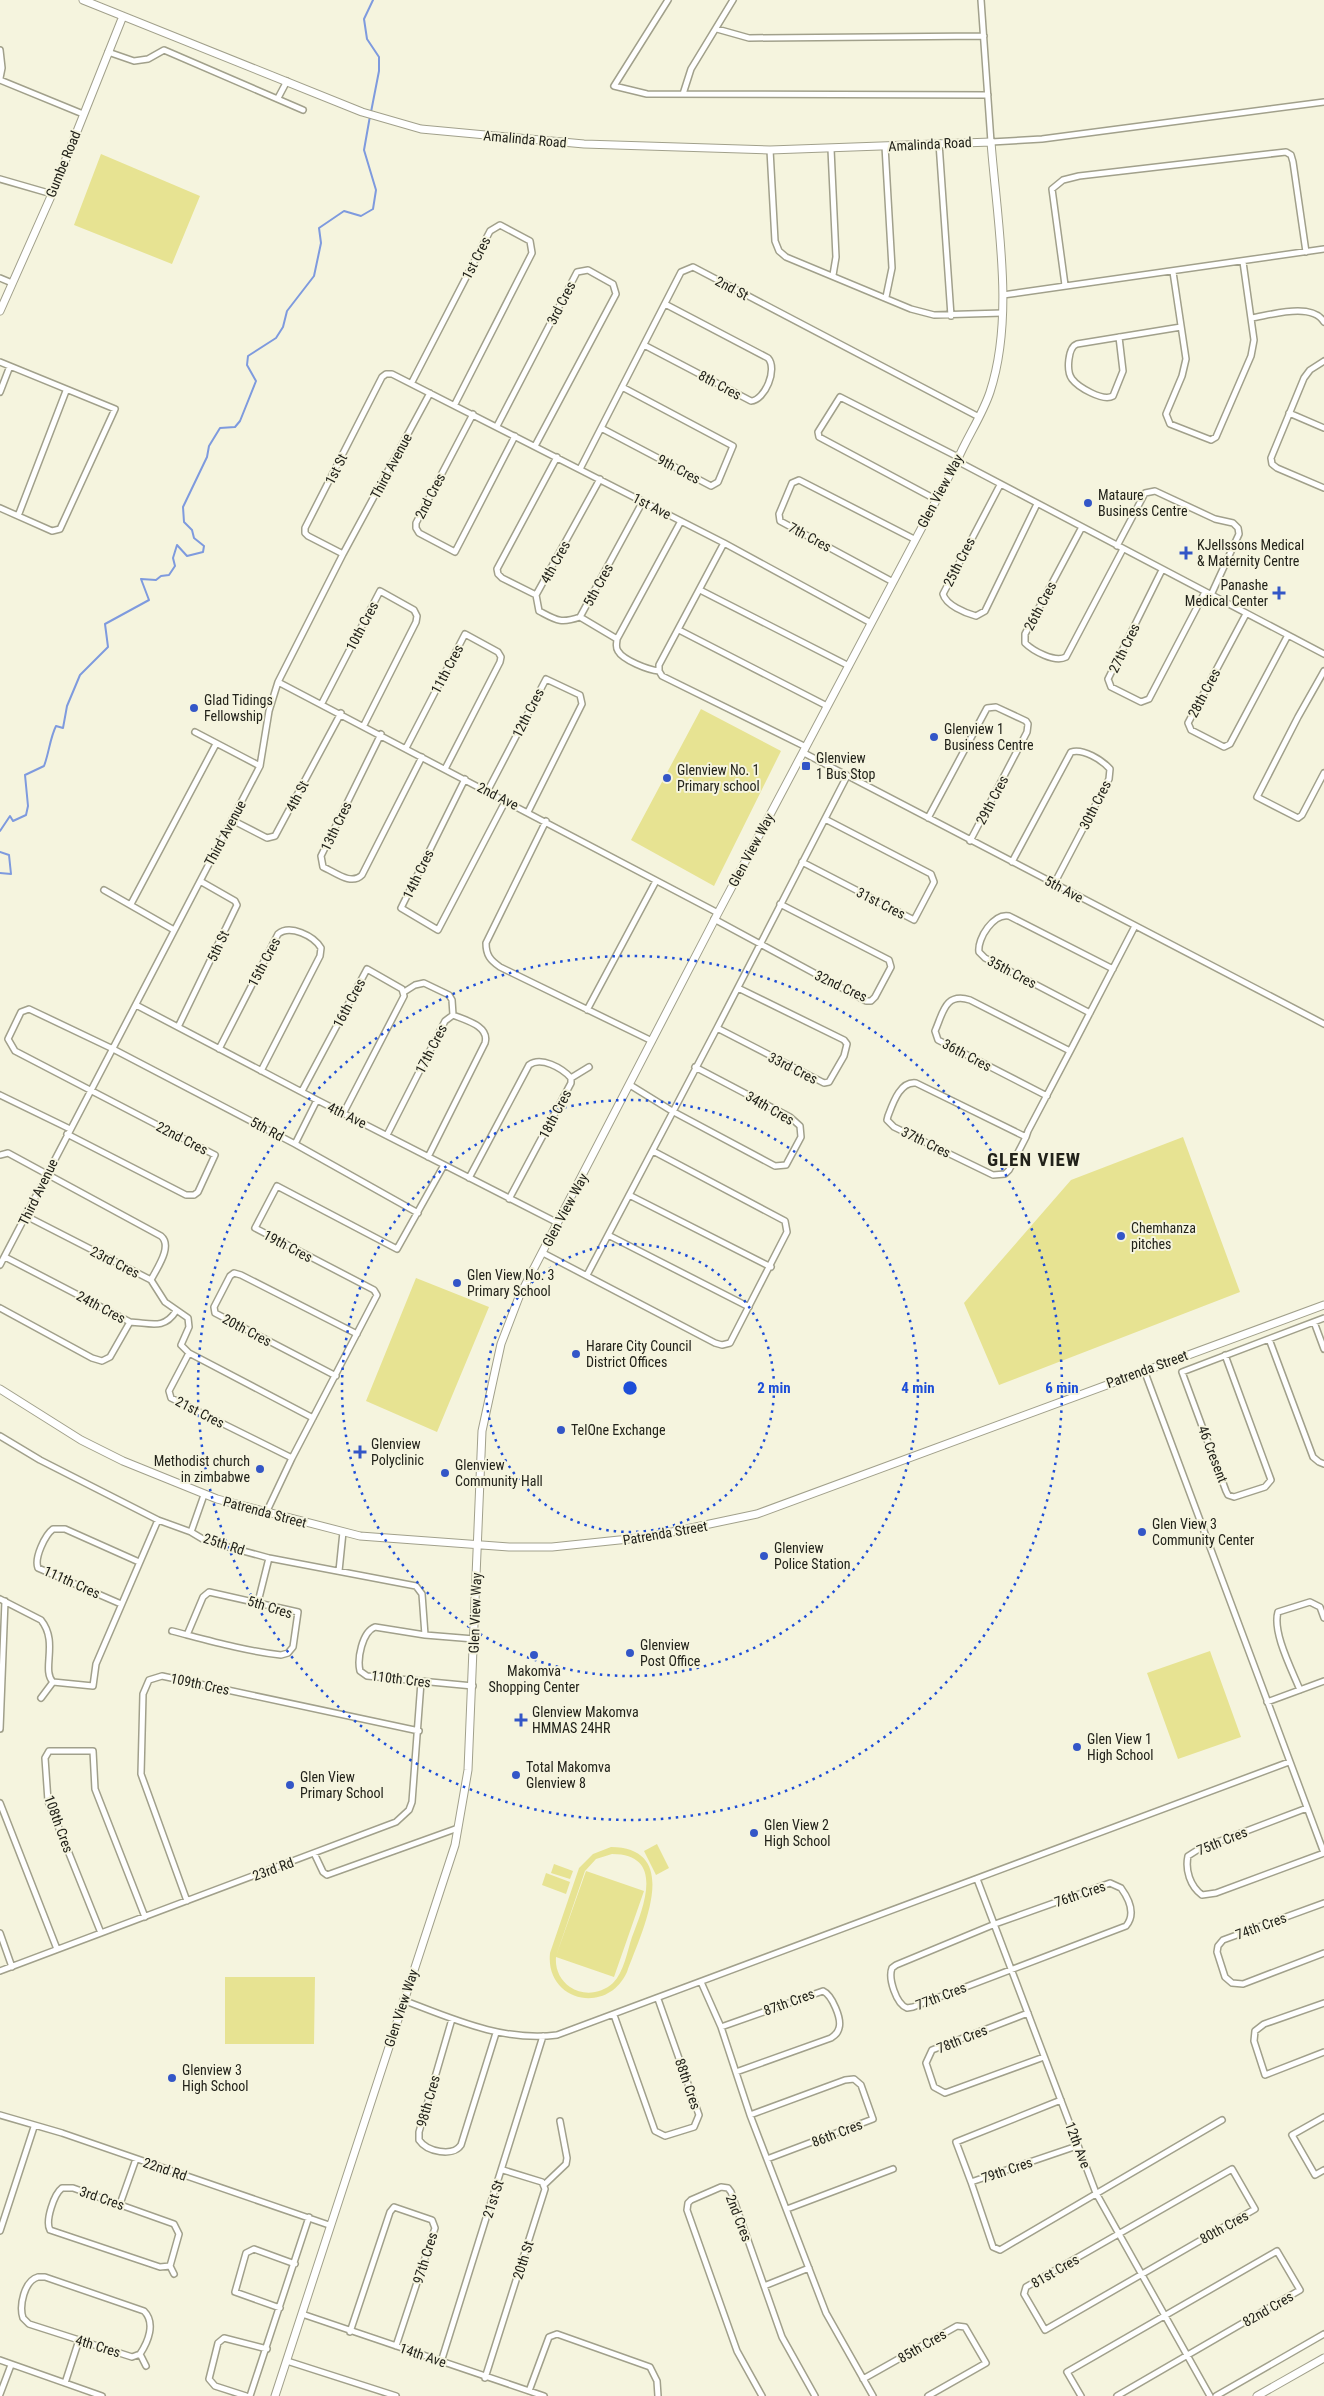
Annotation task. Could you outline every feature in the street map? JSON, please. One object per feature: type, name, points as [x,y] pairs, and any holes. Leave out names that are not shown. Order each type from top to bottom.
[{"type":"street","name":"Amalinda Road","points":[[83,0],[287,80],[362,112],[421,129],[584,144],[770,150],[991,142]]},
{"type":"street","points":[[668,0],[614,86],[647,94],[988,95]]},
{"type":"street","points":[[682,94],[691,69],[733,0]]},
{"type":"street","points":[[981,0],[991,142],[1042,139],[1324,102]]},
{"type":"street","name":"Gumbe Road","points":[[0,311],[52,194],[123,16]]},
{"type":"street","points":[[717,29],[749,38],[984,36]]},
{"type":"street","points":[[0,50],[2,68],[0,79],[83,114]]},
{"type":"street","points":[[108,52],[134,61],[148,59],[164,50],[303,110]]},
{"type":"street","points":[[278,98],[287,80]]},
{"type":"street","name":"Glen View Way","points":[[275,2396],[329,2225],[440,1890],[458,1828],[468,1770],[473,1686],[482,1431],[493,1374],[509,1323],[558,1222],[630,1086],[716,916],[805,750],[935,499],[958,459],[989,393],[998,362],[1003,313],[991,142]]},
{"type":"street","points":[[939,143],[951,316]]},
{"type":"street","points":[[885,146],[892,268],[886,297]]},
{"type":"street","points":[[831,149],[836,257],[833,275]]},
{"type":"street","points":[[770,150],[775,241],[779,250],[786,257],[911,309],[934,316],[1003,313]]},
{"type":"street","points":[[1065,285],[1052,188],[1063,180],[1079,176],[1286,152],[1291,155],[1293,162],[1306,252]]},
{"type":"street","points":[[0,179],[52,194]]},
{"type":"street","name":"1st Cres","points":[[412,382],[490,230],[500,225],[530,241],[532,252],[455,404]]},
{"type":"street","points":[[1003,295],[1324,249]]},
{"type":"street","points":[[1173,272],[1186,367],[1166,414],[1167,419],[1170,424],[1204,440],[1211,440],[1216,438],[1251,356],[1254,340],[1242,262]]},
{"type":"street","name":"2nd St","points":[[580,469],[681,272],[693,267],[979,417]]},
{"type":"street","name":"3rd Cres","points":[[497,426],[577,272],[588,270],[613,284],[616,294],[535,446]]},
{"type":"street","points":[[0,278],[12,283]]},
{"type":"street","name":"8th Cres","points":[[644,344],[750,401],[756,400],[760,396],[773,370],[773,363],[768,358],[664,304]]},
{"type":"street","points":[[1252,318],[1306,310],[1315,312],[1324,322]]},
{"type":"street","points":[[1119,337],[1123,371],[1113,396],[1106,398],[1089,391],[1072,380],[1070,349],[1072,346],[1119,337],[1181,328]]},
{"type":"street","points":[[1324,361],[1310,370],[1304,378],[1272,454],[1272,464],[1280,470],[1324,488]]},
{"type":"street","points":[[0,362],[66,391],[115,409],[60,529],[52,531],[0,508]]},
{"type":"street","points":[[0,392],[10,366]]},
{"type":"street","name":"1st St","points":[[343,554],[308,536],[305,533],[305,528],[382,377],[386,374],[392,374]]},
{"type":"street","name":"1st Ave","points":[[392,374],[412,382],[430,393],[455,404],[724,543],[871,623]]},
{"type":"street","name":"9th Cres","points":[[601,428],[710,486],[718,482],[733,446],[622,387]]},
{"type":"street","points":[[18,516],[66,391]]},
{"type":"street","name":"Third Avenue","points":[[0,1265],[260,766],[269,711],[278,682],[343,554],[430,393]]},
{"type":"street","points":[[935,499],[818,437],[818,432],[837,398],[843,398],[958,459],[1000,485],[1324,654]]},
{"type":"street","points":[[1289,413],[1324,428]]},
{"type":"street","name":"2nd Cres","points":[[473,414],[416,522],[416,528],[419,533],[455,552],[515,436]]},
{"type":"street","name":"4th Cres","points":[[557,457],[497,569],[498,574],[502,578],[536,595],[600,479]]},
{"type":"street","name":"7th Cres","points":[[893,582],[780,521],[779,514],[792,482],[799,480],[914,539]]},
{"type":"street","name":"25th Cres","points":[[1000,485],[943,594],[947,601],[971,614],[976,616],[985,611],[1037,504]]},
{"type":"street","points":[[1117,546],[1145,493],[1150,491],[1155,491],[1215,519],[1233,523],[1238,528],[1239,534],[1211,595]]},
{"type":"street","name":"5th Cres","points":[[617,639],[580,617],[643,501]]},
{"type":"street","points":[[617,639],[680,521]]},
{"type":"street","name":"26th Cres","points":[[1082,528],[1025,634],[1025,643],[1031,648],[1055,660],[1066,657],[1123,549]]},
{"type":"street","points":[[660,674],[659,665],[724,543]]},
{"type":"street","name":"27th Cres","points":[[1162,570],[1108,679],[1111,687],[1141,702],[1149,699],[1205,592]]},
{"type":"street","points":[[700,590],[849,666]]},
{"type":"street","name":"10th Cres","points":[[322,703],[380,591],[414,610],[417,616],[416,622],[364,725]]},
{"type":"street","points":[[536,595],[539,611],[560,622],[567,622],[580,617]]},
{"type":"street","name":"28th Cres","points":[[1246,614],[1188,723],[1191,730],[1209,741],[1224,747],[1230,744],[1288,635]]},
{"type":"street","points":[[679,630],[827,706]]},
{"type":"street","name":"11th Cres","points":[[406,748],[465,634],[498,652],[501,656],[500,662],[445,769]]},
{"type":"street","name":"5th Ave","points":[[617,639],[616,647],[618,653],[644,668],[660,674],[805,750],[846,776],[1324,1024]]},
{"type":"street","points":[[1324,671],[1257,797],[1298,818],[1302,815],[1324,773]]},
{"type":"street","name":"12th Cres","points":[[488,790],[546,678],[580,695],[582,704],[528,812]]},
{"type":"street","name":"2nd Ave","points":[[278,682],[488,790],[656,881],[716,916]]},
{"type":"street","name":"29th Cres","points":[[928,818],[987,708],[996,707],[1026,721],[1028,724],[1027,732],[970,841]]},
{"type":"street","name":"4th St","points":[[232,820],[267,838],[275,836],[341,713]]},
{"type":"street","points":[[195,732],[260,766]]},
{"type":"street","name":"13th Cres","points":[[381,734],[321,856],[323,866],[351,881],[357,880],[362,875],[422,757]]},
{"type":"street","points":[[131,904],[216,744]]},
{"type":"street","name":"30th Cres","points":[[1012,862],[1071,752],[1079,751],[1104,763],[1110,769],[1109,778],[1054,884]]},
{"type":"street","points":[[586,1275],[738,988],[846,776]]},
{"type":"street","name":"14th Cres","points":[[464,779],[401,908],[438,930],[506,800]]},
{"type":"street","name":"31st Cres","points":[[802,862],[914,920],[934,882],[931,874],[825,819]]},
{"type":"street","points":[[546,821],[486,943],[486,952],[490,959],[500,967],[652,1041]]},
{"type":"street","name":"5th St","points":[[178,1027],[237,908],[235,901],[200,881]]},
{"type":"street","points":[[587,1010],[656,881]]},
{"type":"street","points":[[104,890],[174,930]]},
{"type":"street","name":"32nd Cres","points":[[716,916],[760,945],[866,1001],[871,1001],[891,967],[888,960],[780,904]]},
{"type":"street","name":"35th Cres","points":[[1090,1012],[985,958],[979,952],[979,944],[994,919],[999,916],[1010,916],[1113,969]]},
{"type":"street","points":[[1026,1137],[1135,926]]},
{"type":"street","name":"15th Cres","points":[[219,1049],[278,934],[282,931],[292,930],[315,941],[321,948],[320,956],[261,1071]]},
{"type":"street","name":"16th Cres","points":[[302,1092],[367,969],[404,992]]},
{"type":"street","points":[[343,1114],[404,996],[404,992],[415,985],[424,983],[449,995],[452,1000],[453,1015]]},
{"type":"street","name":"33rd Cres","points":[[717,1028],[824,1083],[829,1082],[844,1056],[847,1044],[844,1040],[738,988]]},
{"type":"street","name":"36th Cres","points":[[1047,1096],[938,1040],[935,1031],[948,1003],[954,998],[959,997],[970,1000],[1070,1051]]},
{"type":"street","name":"4th Ave","points":[[136,1005],[343,1114],[558,1222]]},
{"type":"street","name":"5th Rd","points":[[90,1090],[15,1051],[10,1046],[8,1039],[21,1012],[29,1009],[37,1012],[113,1049],[295,1144],[418,1213]]},
{"type":"street","name":"17th Cres","points":[[387,1135],[444,1021],[453,1015],[485,1031],[487,1037],[428,1157]]},
{"type":"street","name":"18th Cres","points":[[469,1178],[529,1065],[541,1060],[567,1073],[571,1078],[571,1083],[510,1199]]},
{"type":"street","points":[[571,1078],[590,1067]]},
{"type":"street","name":"34th Cres","points":[[630,1086],[672,1111],[775,1166],[786,1165],[790,1161],[801,1137],[800,1126],[796,1122],[695,1067]]},
{"type":"street","name":"37th Cres","points":[[910,1082],[916,1082],[1026,1137],[1008,1170],[999,1176],[894,1127],[887,1120],[902,1086],[910,1082]]},
{"type":"street","name":"22nd Cres","points":[[68,1132],[186,1196],[198,1192],[215,1155],[90,1090]]},
{"type":"street","points":[[0,1095],[68,1132]]},
{"type":"street","points":[[295,1144],[317,1100]]},
{"type":"street","points":[[543,1253],[722,1346],[733,1339],[787,1232],[786,1221],[653,1151]]},
{"type":"street","name":"23rd Cres","points":[[0,1155],[8,1153],[164,1239],[166,1249],[151,1280],[26,1216]]},
{"type":"street","points":[[418,1213],[444,1165]]},
{"type":"street","name":"19th Cres","points":[[357,1334],[376,1296],[374,1290],[255,1228],[277,1186],[394,1249],[400,1247],[418,1213]]},
{"type":"street","points":[[629,1195],[770,1267]]},
{"type":"street","points":[[608,1236],[749,1307]]},
{"type":"street","name":"24th Cres","points":[[0,1308],[98,1361],[110,1357],[130,1322],[5,1257]]},
{"type":"street","name":"20th Cres","points":[[336,1376],[218,1315],[214,1307],[232,1274],[241,1275],[357,1334]]},
{"type":"street","points":[[151,1280],[165,1302],[189,1321],[190,1327],[180,1345],[189,1354],[314,1418]]},
{"type":"street","name":"Patrenda Street","points":[[0,1389],[98,1448],[204,1495],[266,1513],[376,1538],[477,1545],[552,1547],[604,1544],[667,1534],[757,1514],[1324,1305]]},
{"type":"street","points":[[130,1322],[163,1324],[170,1320],[176,1311]]},
{"type":"street","points":[[1225,1355],[1324,1318]]},
{"type":"street","points":[[1314,1322],[1324,1349]]},
{"type":"street","points":[[266,1513],[292,1458],[357,1334]]},
{"type":"street","points":[[1269,1339],[1313,1457],[1324,1464]]},
{"type":"street","name":"21st Cres","points":[[189,1354],[169,1392],[171,1398],[292,1458]]},
{"type":"street","name":"46 Cresent","points":[[1225,1355],[1271,1480],[1265,1487],[1234,1497],[1228,1495],[1182,1372],[1225,1355]]},
{"type":"street","points":[[1144,1370],[1324,1853]]},
{"type":"street","name":"25th Rd","points":[[0,1436],[40,1460],[158,1520],[191,1532],[206,1541],[269,1558],[419,1587],[422,1594],[425,1636]]},
{"type":"street","points":[[191,1532],[204,1495]]},
{"type":"street","points":[[54,1682],[93,1686],[94,1670],[158,1520]]},
{"type":"street","name":"111th Cres","points":[[121,1604],[38,1568],[37,1559],[47,1534],[53,1529],[65,1529],[139,1562]]},
{"type":"street","points":[[339,1571],[344,1532]]},
{"type":"street","points":[[258,1602],[269,1558]]},
{"type":"street","name":"5th Cres","points":[[214,1593],[298,1612],[293,1647],[288,1653],[278,1654],[187,1635],[205,1594],[214,1593]]},
{"type":"street","points":[[0,1729],[2,1600],[41,1620],[46,1626],[51,1645],[49,1674],[54,1682]]},
{"type":"street","points":[[1300,1690],[1277,1631],[1276,1620],[1278,1612],[1310,1602],[1320,1607],[1324,1618]]},
{"type":"street","name":"110th Cres","points":[[473,1686],[368,1676],[360,1671],[359,1664],[365,1635],[370,1629],[379,1628],[425,1636],[474,1639]]},
{"type":"street","points":[[172,1631],[187,1635]]},
{"type":"street","name":"109th Cres","points":[[187,1901],[141,1774],[143,1694],[150,1680],[162,1676],[418,1731]]},
{"type":"street","points":[[1267,1702],[1324,1681]]},
{"type":"street","points":[[41,1698],[54,1682]]},
{"type":"street","name":"23rd Rd","points":[[0,1971],[396,1822],[409,1810],[414,1792],[421,1682]]},
{"type":"street","name":"108th Cres","points":[[101,1933],[48,1801],[45,1758],[49,1751],[93,1751],[95,1789],[145,1917]]},
{"type":"street","points":[[403,2000],[496,2033],[543,2036],[558,2034],[658,1999],[1289,1762]]},
{"type":"street","points":[[0,1803],[57,1949]]},
{"type":"street","name":"75th Cres","points":[[1307,1808],[1198,1849],[1188,1856],[1186,1866],[1194,1889],[1202,1895],[1216,1893],[1324,1853]]},
{"type":"street","points":[[314,1853],[323,1872],[327,1875],[458,1828]]},
{"type":"street","name":"12th Ave","points":[[976,1879],[1096,2193],[1210,2396]]},
{"type":"street","name":"76th Cres","points":[[994,1924],[1110,1883],[1121,1888],[1132,1912],[1130,1921],[1121,1929],[1011,1970]]},
{"type":"street","name":"74th Cres","points":[[1324,1903],[1223,1940],[1218,1946],[1217,1952],[1225,1977],[1232,1983],[1243,1984],[1324,1953]]},
{"type":"street","name":"77th Cres","points":[[994,1924],[896,1965],[892,1968],[890,1977],[901,2004],[907,2008],[1011,1970]]},
{"type":"street","points":[[0,1933],[12,1967]]},
{"type":"street","points":[[701,1982],[721,2027],[750,2116],[830,2321],[873,2396]]},
{"type":"street","name":"87th Cres","points":[[721,2027],[823,1991],[831,1998],[840,2024],[836,2034],[831,2038],[736,2072]]},
{"type":"street","name":"88th Cres","points":[[614,2015],[655,2131],[662,2136],[669,2136],[694,2127],[699,2115],[658,1999]]},
{"type":"street","points":[[1324,2003],[1264,2024],[1256,2031],[1254,2041],[1265,2074],[1324,2052]]},
{"type":"street","name":"78th Cres","points":[[1028,2013],[932,2050],[926,2063],[934,2087],[940,2092],[945,2093],[1044,2057]]},
{"type":"street","name":"98th Cres","points":[[452,2018],[418,2132],[419,2140],[426,2146],[449,2153],[458,2150],[496,2033]]},
{"type":"street","name":"21st St","points":[[441,2362],[503,2170],[543,2036]]},
{"type":"street","name":"86th Cres","points":[[750,2116],[845,2080],[854,2079],[861,2085],[874,2119],[766,2159]]},
{"type":"street","name":"79th Cres","points":[[1061,2100],[956,2142],[971,2182],[1077,2146]]},
{"type":"street","name":"22nd Rd","points":[[0,2115],[34,2127],[62,2133],[329,2225]]},
{"type":"street","points":[[1324,2117],[1292,2135],[1315,2175],[1324,2170]]},
{"type":"street","points":[[971,2182],[993,2247],[1000,2250],[1222,2120]]},
{"type":"street","points":[[503,2170],[545,2184],[566,2164],[560,2121]]},
{"type":"street","points":[[0,2231],[34,2127]]},
{"type":"street","points":[[120,2204],[136,2159]]},
{"type":"street","points":[[787,2210],[893,2169]]},
{"type":"street","name":"80th Cres","points":[[1118,2234],[1232,2169],[1255,2209],[1142,2273]]},
{"type":"street","name":"20th St","points":[[485,2378],[545,2184]]},
{"type":"street","name":"2nd Cres","points":[[762,2396],[737,2352],[687,2210],[688,2203],[691,2200],[721,2187],[728,2188],[782,2337],[815,2396]]},
{"type":"street","name":"3rd Cres","points":[[62,2188],[72,2188],[174,2224],[178,2228],[179,2234],[170,2266],[151,2264],[53,2232],[48,2227],[58,2192],[62,2188]]},
{"type":"street","name":"97th Cres","points":[[350,2332],[390,2212],[394,2208],[401,2208],[432,2220],[435,2228],[396,2346]]},
{"type":"street","points":[[250,2396],[309,2217]]},
{"type":"street","name":"81st Cres","points":[[1118,2234],[1026,2287],[1024,2294],[1045,2330],[1142,2273]]},
{"type":"street","points":[[280,2308],[235,2292],[246,2253],[254,2249],[294,2264]]},
{"type":"street","name":"82nd Cres","points":[[1165,2315],[1278,2251],[1300,2290],[1188,2355]]},
{"type":"street","points":[[170,2266],[174,2274]]},
{"type":"street","points":[[764,2286],[809,2268]]},
{"type":"street","name":"4th Cres","points":[[45,2277],[144,2311],[149,2315],[151,2325],[140,2354],[132,2357],[29,2324],[23,2318],[21,2305],[29,2282],[33,2278],[45,2277]]},
{"type":"street","name":"14th Ave","points":[[302,2314],[485,2378],[544,2396]]},
{"type":"street","points":[[1082,2396],[1067,2372],[1165,2315]]},
{"type":"street","name":"85th Cres","points":[[863,2379],[957,2326],[965,2327],[986,2363],[928,2396]]},
{"type":"street","points":[[529,2391],[549,2337],[557,2334],[650,2367],[657,2381],[658,2396]]},
{"type":"street","points":[[1216,2396],[1324,2334]]},
{"type":"street","points":[[246,2396],[215,2386],[209,2379],[218,2343],[224,2338],[230,2338],[266,2349]]},
{"type":"street","points":[[65,2383],[79,2340]]},
{"type":"street","points":[[140,2354],[146,2366]]},
{"type":"street","points":[[1117,2396],[1188,2355]]},
{"type":"street","points":[[1257,2396],[1324,2358]]},
{"type":"street","points":[[0,2360],[102,2396]]},
{"type":"street","points":[[287,2361],[396,2396]]},
{"type":"street","points":[[0,2394],[11,2365]]},
{"type":"shaded area","points":[[101,154],[200,196],[172,264],[74,225]]},
{"type":"shaded area","points":[[701,709],[781,751],[714,886],[631,840]]},
{"type":"shaded area","name":"Chemhanza pitches","points":[[1183,1137],[1240,1292],[999,1385],[964,1303],[1071,1180]]},
{"type":"shaded area","points":[[416,1278],[489,1307],[437,1432],[366,1401]]},
{"type":"shaded area","points":[[1210,1651],[1241,1737],[1178,1759],[1147,1673]]},
{"type":"shaded area","points":[[657,1844],[669,1868],[656,1875],[644,1851]]},
{"type":"shaded area","points":[[611,1847],[633,1851],[647,1862],[652,1877],[652,1896],[627,1972],[618,1986],[606,1994],[593,1998],[579,1997],[567,1992],[557,1982],[551,1969],[550,1953],[579,1868],[593,1854]],"holes":[[[612,1854],[629,1856],[639,1863],[645,1873],[646,1885],[645,1898],[623,1968],[613,1983],[603,1990],[586,1993],[575,1990],[561,1978],[556,1966],[556,1957],[614,1977],[644,1891],[586,1871],[556,1956],[585,1871],[596,1859]]]},
{"type":"shaded area","points":[[554,1864],[573,1871],[570,1879],[551,1873]]},
{"type":"shaded area","points":[[546,1873],[570,1882],[566,1894],[542,1885]]},
{"type":"shaded area","points":[[225,1977],[315,1977],[314,2044],[225,2044]]},
{"type":"waterway","points":[[371,112],[379,71],[379,57],[367,39],[364,19],[373,0]]},
{"type":"waterway","points":[[0,831],[10,816],[13,821],[26,815],[28,806],[25,775],[44,766],[56,726],[63,728],[67,706],[80,675],[108,647],[105,624],[149,600],[141,579],[156,580],[161,576],[169,575],[175,566],[173,558],[177,545],[187,556],[203,552],[204,546],[194,538],[192,530],[184,522],[183,507],[207,457],[209,446],[220,428],[235,427],[240,421],[256,381],[247,365],[248,356],[276,338],[283,327],[287,311],[314,276],[321,243],[319,228],[344,211],[361,216],[373,209],[376,190],[364,150],[370,116]]},
{"type":"waterway","points":[[0,852],[9,855],[11,874],[0,873]]},
{"type":"place","name":"Mataure Business Centre","points":[[1088,503]]},
{"type":"place","name":"KJellssons Medical & Maternity Centre","points":[[1186,553]]},
{"type":"place","name":"Panashe Medical Center","points":[[1279,593]]},
{"type":"place","name":"Glad Tidings Fellowship","points":[[194,708]]},
{"type":"place","name":"Glenview 1 Business Centre","points":[[934,737]]},
{"type":"place","name":"Glenview 1 Bus Stop","points":[[806,766]]},
{"type":"place","name":"Glenview No. 1 Primary school","points":[[667,778]]},
{"type":"place","name":"Chemhanza pitches","points":[[1121,1236]]},
{"type":"place","name":"Glen View No. 3 Primary School","points":[[457,1283]]},
{"type":"place","name":"Harare City Council District Offices","points":[[576,1354]]},
{"type":"place","name":"TelOne Exchange","points":[[561,1430]]},
{"type":"place","name":"Glenview Polyclinic","points":[[360,1452]]},
{"type":"place","name":"Methodist church in zimbabwe","points":[[260,1469]]},
{"type":"place","name":"Glenview Community Hall","points":[[445,1473]]},
{"type":"place","name":"Glen View 3 Community Center","points":[[1142,1532]]},
{"type":"place","name":"Glenview Police Station","points":[[764,1556]]},
{"type":"place","name":"Glenview Post Office","points":[[630,1653]]},
{"type":"place","name":"Makomva Shopping Center","points":[[534,1655]]},
{"type":"place","name":"Glenview Makomva HMMAS 24HR","points":[[521,1720]]},
{"type":"place","name":"Glen View 1 High School","points":[[1077,1747]]},
{"type":"place","name":"Total Makomva Glenview 8","points":[[516,1775]]},
{"type":"place","name":"Glen View Primary School","points":[[290,1785]]},
{"type":"place","name":"Glen View 2 High School","points":[[754,1833]]},
{"type":"place","name":"Glenview 3 High School","points":[[172,2078]]},
{"type":"district","name":"GLEN VIEW","points":[[1034,1159]]}]
